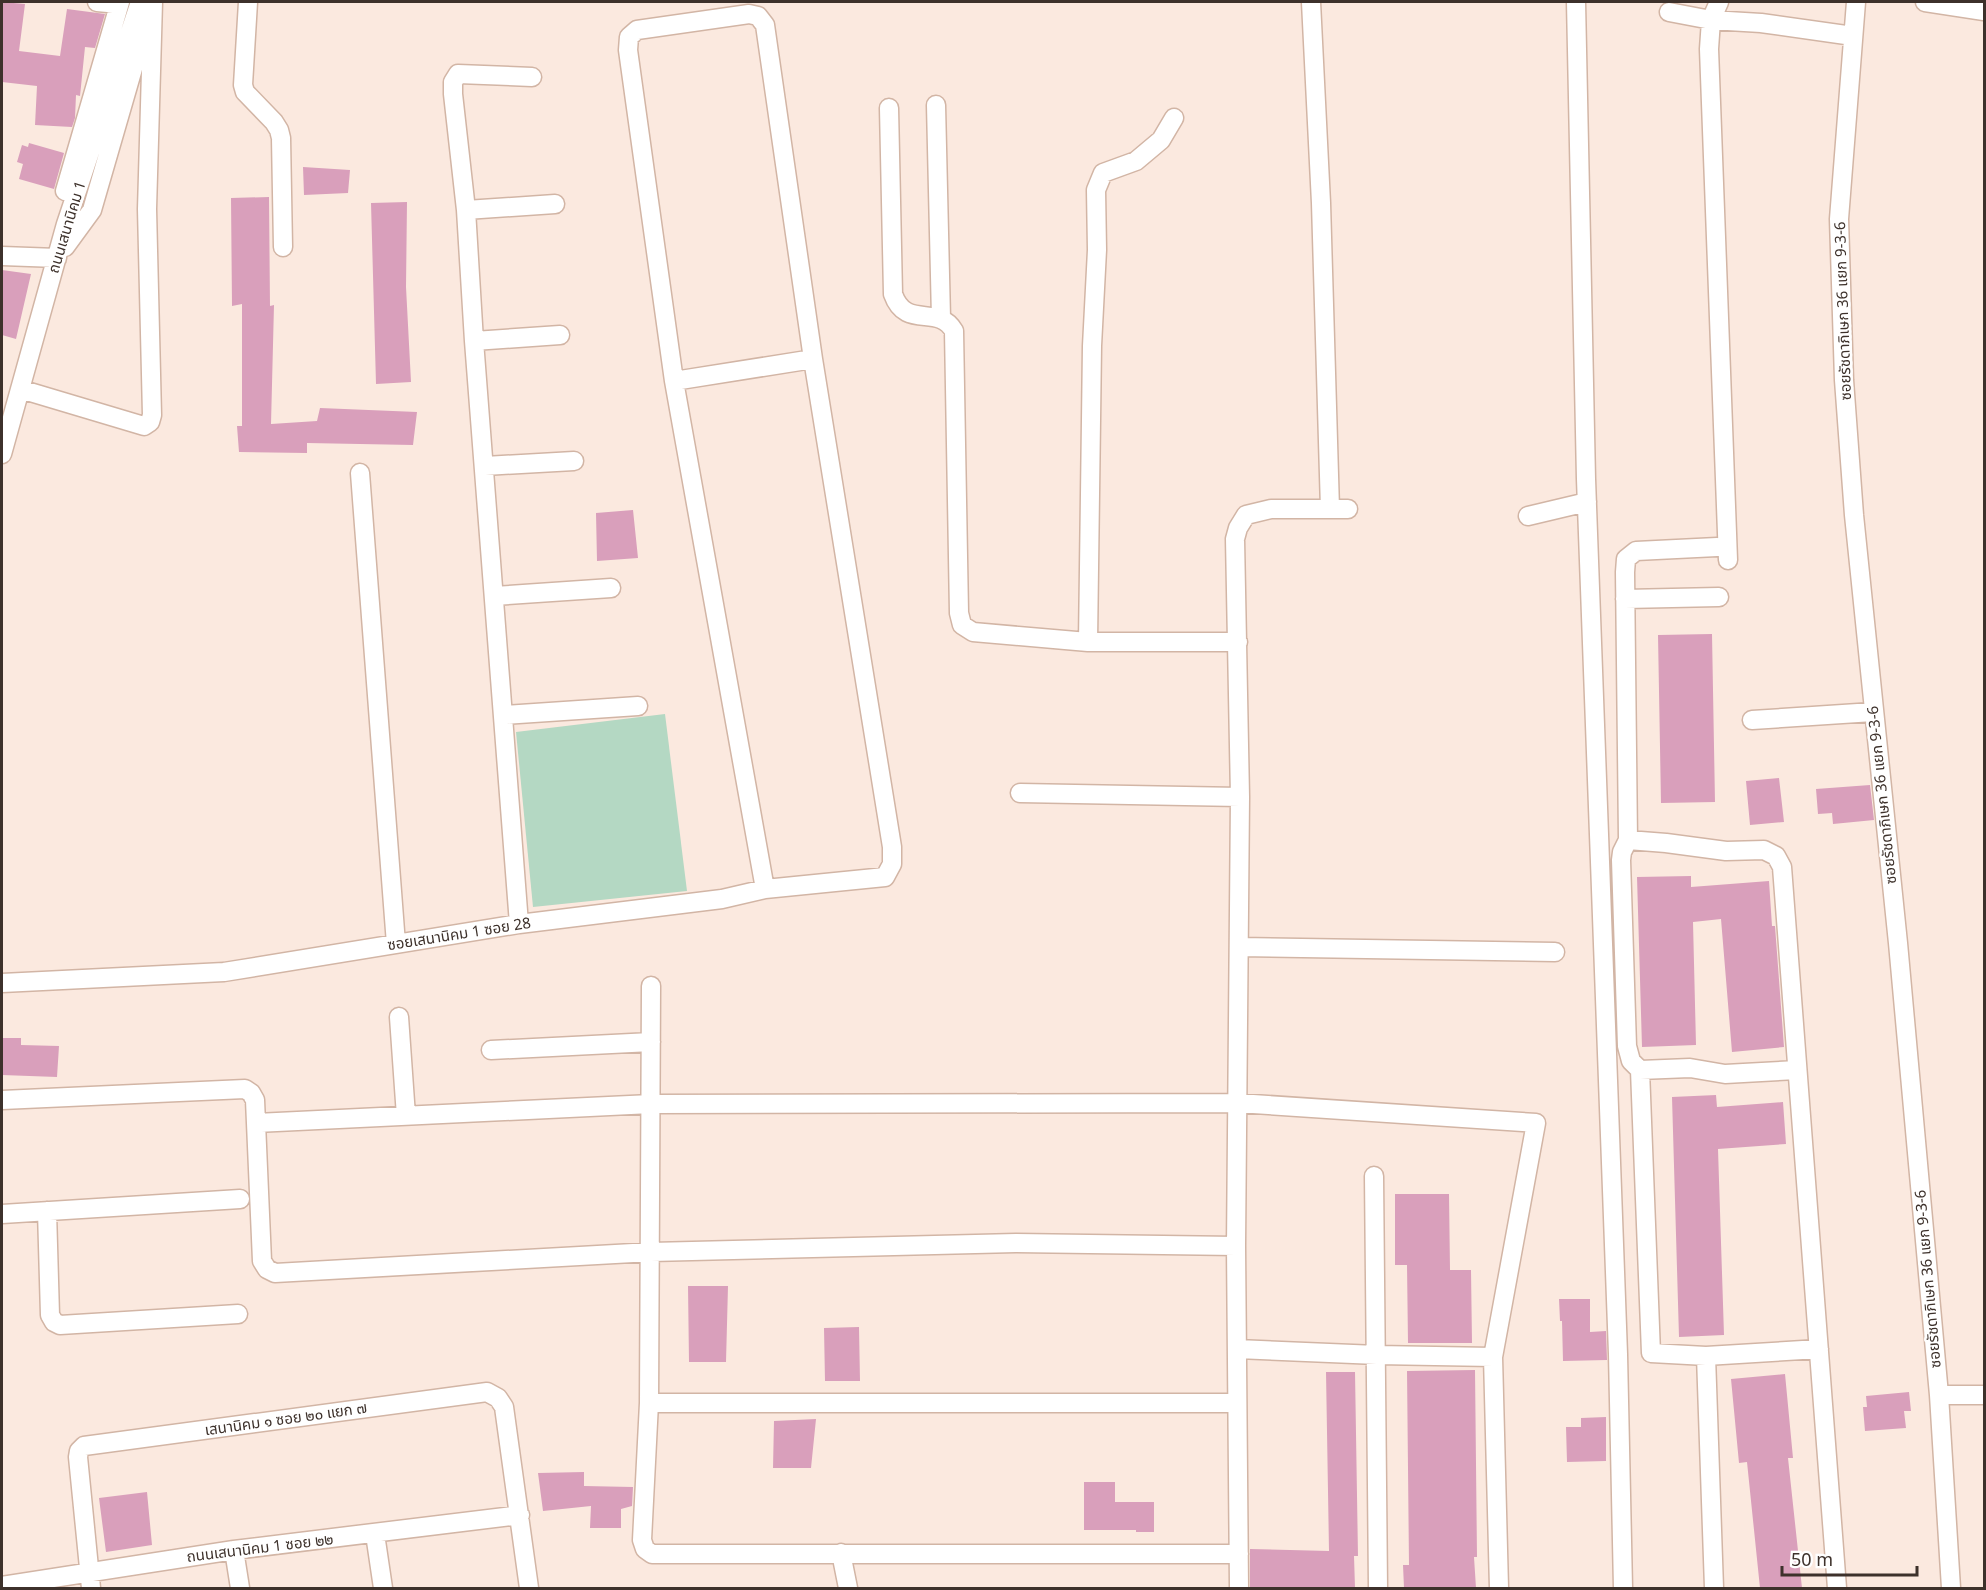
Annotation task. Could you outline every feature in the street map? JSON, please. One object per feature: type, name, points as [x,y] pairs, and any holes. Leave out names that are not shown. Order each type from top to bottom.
[{"type":"street","points":[[57,258],[63,199],[119,3],[97,2]]},
{"type":"street","name":"ถนนเสนานิคม 1","points":[[2,454],[66,224],[140,2]]},
{"type":"street","points":[[57,258],[92,210],[152,2]]},
{"type":"street","points":[[20,389],[144,426],[150,422],[152,416],[147,209],[152,2]]},
{"type":"street","points":[[248,2],[243,85],[245,92],[279,130],[281,138],[283,247]]},
{"type":"street","points":[[1311,2],[1321,203],[1330,509]]},
{"type":"street","points":[[1576,2],[1587,502],[1618,1354],[1623,1588]]},
{"type":"street","points":[[1719,2],[1711,20],[1708,50],[1722,553],[1636,551],[1626,559],[1629,840],[1622,852],[1621,861],[1627,1046],[1630,1061],[1640,1070],[1690,1068],[1725,1074],[1797,1070]]},
{"type":"street","name":"ซอยรัชดาภิเษก 36 แยก 9-3-6","points":[[1856,2],[1839,219],[1844,380],[1853,504],[1898,943],[1940,1395],[1952,1588]]},
{"type":"street","points":[[1925,2],[1984,11]]},
{"type":"street","points":[[1669,12],[1711,20],[1761,23],[1853,36]]},
{"type":"street","points":[[674,381],[813,359],[765,25],[758,16],[749,14],[637,30],[629,37],[628,50],[674,381],[765,889]]},
{"type":"street","points":[[519,924],[466,210],[453,82],[458,74],[532,77]]},
{"type":"street","points":[[936,105],[941,318]]},
{"type":"street","points":[[889,108],[893,294],[897,306],[907,314],[941,318],[949,323],[954,331],[959,613],[962,625],[973,632],[1088,642],[1238,642]]},
{"type":"street","points":[[1088,642],[1092,346],[1097,250],[1096,190],[1103,173],[1136,161],[1161,140],[1174,118]]},
{"type":"street","points":[[466,210],[555,204]]},
{"type":"street","points":[[2,256],[57,258]]},
{"type":"street","points":[[474,341],[560,335]]},
{"type":"street","name":"ซอยเสนานิคม 1 ซอย 28","points":[[2,983],[224,972],[519,924],[722,899],[765,889],[885,877],[892,864],[892,847],[813,359]]},
{"type":"street","points":[[485,466],[574,461]]},
{"type":"street","points":[[360,472],[396,944]]},
{"type":"street","points":[[1528,516],[1587,502]]},
{"type":"street","points":[[1239,1588],[1236,1246],[1240,797],[1235,538],[1246,515],[1272,509],[1348,509]]},
{"type":"street","points":[[494,596],[610,588]]},
{"type":"street","points":[[1625,599],[1719,597]]},
{"type":"street","points":[[503,714],[638,706]]},
{"type":"street","points":[[1752,720],[1874,712]]},
{"type":"street","points":[[1020,793],[1240,797]]},
{"type":"street","points":[[1629,840],[1726,851],[1764,850],[1776,856],[1782,867],[1837,1588]]},
{"type":"street","points":[[1239,947],[1555,952]]},
{"type":"street","points":[[651,986],[649,1403],[642,1540],[645,1549],[652,1554],[1239,1554]]},
{"type":"street","points":[[399,1017],[406,1116]]},
{"type":"street","points":[[491,1050],[651,1042]]},
{"type":"street","points":[[1640,1070],[1651,1353],[1706,1356],[1820,1349]]},
{"type":"street","points":[[2,1100],[245,1089],[255,1100],[262,1260],[267,1269],[275,1273],[651,1252],[1016,1243],[1236,1246]]},
{"type":"street","points":[[256,1123],[651,1104],[1238,1103],[1536,1123],[1493,1358],[1499,1588]]},
{"type":"street","points":[[1374,1176],[1378,1588]]},
{"type":"street","points":[[2,1214],[240,1199]]},
{"type":"street","points":[[47,1211],[50,1315],[54,1322],[60,1325],[238,1314]]},
{"type":"street","points":[[1237,1349],[1493,1358]]},
{"type":"street","points":[[1706,1356],[1714,1588]]},
{"type":"street","name":"เสนานิคม ๑ ซอย ๒๐ แยก ๗","points":[[90,1580],[78,1457],[79,1451],[84,1446],[487,1392],[498,1398],[504,1407],[520,1515]]},
{"type":"street","points":[[1940,1395],[1984,1395]]},
{"type":"street","points":[[649,1403],[1238,1403]]},
{"type":"street","points":[[520,1515],[529,1588]]},
{"type":"street","name":"ถนนเสนานิคม 1 ซอย ๒๒","points":[[2,1586],[90,1580],[234,1550],[520,1515]]},
{"type":"street","points":[[375,1534],[383,1588]]},
{"type":"street","points":[[234,1550],[240,1588]]},
{"type":"street","points":[[841,1553],[848,1588]]},
{"type":"green space","points":[[665,714],[687,891],[533,907],[516,732]]},
{"type":"building","points":[[2,2],[25,4],[19,51],[60,56],[67,9],[105,14],[95,48],[85,47],[80,96],[76,95],[75,118],[72,127],[35,125],[37,86],[2,82]]},
{"type":"building","points":[[29,143],[64,153],[54,189],[19,179],[23,164],[17,162],[22,145],[28,147]]},
{"type":"building","points":[[303,167],[350,170],[348,193],[304,195]]},
{"type":"building","points":[[269,197],[270,306],[274,305],[271,424],[317,421],[320,408],[417,412],[413,445],[307,443],[307,453],[239,452],[237,426],[242,426],[242,304],[232,306],[231,198]]},
{"type":"building","points":[[407,202],[406,287],[411,382],[376,384],[371,203]]},
{"type":"building","points":[[2,270],[31,274],[16,339],[2,335]]},
{"type":"building","points":[[633,510],[638,558],[597,561],[596,513]]},
{"type":"building","points":[[1712,634],[1715,802],[1661,803],[1658,635]]},
{"type":"building","points":[[1779,778],[1784,822],[1750,825],[1746,781]]},
{"type":"building","points":[[1870,785],[1874,820],[1833,824],[1832,813],[1818,814],[1816,789]]},
{"type":"building","points":[[1691,876],[1691,887],[1769,881],[1772,926],[1775,926],[1784,1047],[1732,1052],[1721,919],[1693,922],[1696,1045],[1642,1047],[1637,877]]},
{"type":"building","points":[[2,1038],[21,1038],[21,1045],[59,1046],[57,1077],[2,1075]]},
{"type":"building","points":[[1716,1095],[1717,1107],[1783,1102],[1786,1144],[1718,1149],[1724,1335],[1679,1337],[1672,1097]]},
{"type":"building","points":[[1395,1194],[1449,1194],[1450,1270],[1471,1270],[1472,1343],[1408,1343],[1407,1265],[1395,1265]]},
{"type":"building","points":[[688,1286],[728,1286],[726,1362],[689,1362]]},
{"type":"building","points":[[1559,1299],[1590,1299],[1590,1332],[1606,1331],[1607,1360],[1563,1361]]},
{"type":"building","points":[[859,1327],[860,1381],[825,1381],[824,1328]]},
{"type":"building","points":[[1475,1370],[1477,1557],[1474,1557],[1476,1588],[1404,1588],[1403,1565],[1409,1565],[1407,1371]]},
{"type":"building","points":[[1326,1372],[1355,1372],[1358,1556],[1354,1556],[1355,1588],[1250,1588],[1250,1549],[1329,1551]]},
{"type":"building","points":[[1785,1374],[1793,1458],[1788,1458],[1802,1588],[1760,1588],[1747,1462],[1739,1463],[1731,1379]]},
{"type":"building","points":[[1909,1392],[1911,1411],[1904,1411],[1906,1428],[1865,1431],[1863,1407],[1867,1407],[1866,1396]]},
{"type":"building","points":[[1606,1417],[1606,1461],[1567,1462],[1566,1427],[1581,1427],[1581,1418]]},
{"type":"building","points":[[816,1419],[811,1468],[773,1468],[774,1421]]},
{"type":"building","points":[[584,1472],[584,1486],[633,1487],[632,1506],[621,1509],[621,1528],[590,1528],[591,1506],[543,1511],[538,1473]]},
{"type":"building","points":[[1084,1482],[1115,1482],[1115,1502],[1154,1502],[1154,1532],[1084,1530]]},
{"type":"building","points":[[147,1492],[152,1545],[106,1552],[99,1498]]}]
